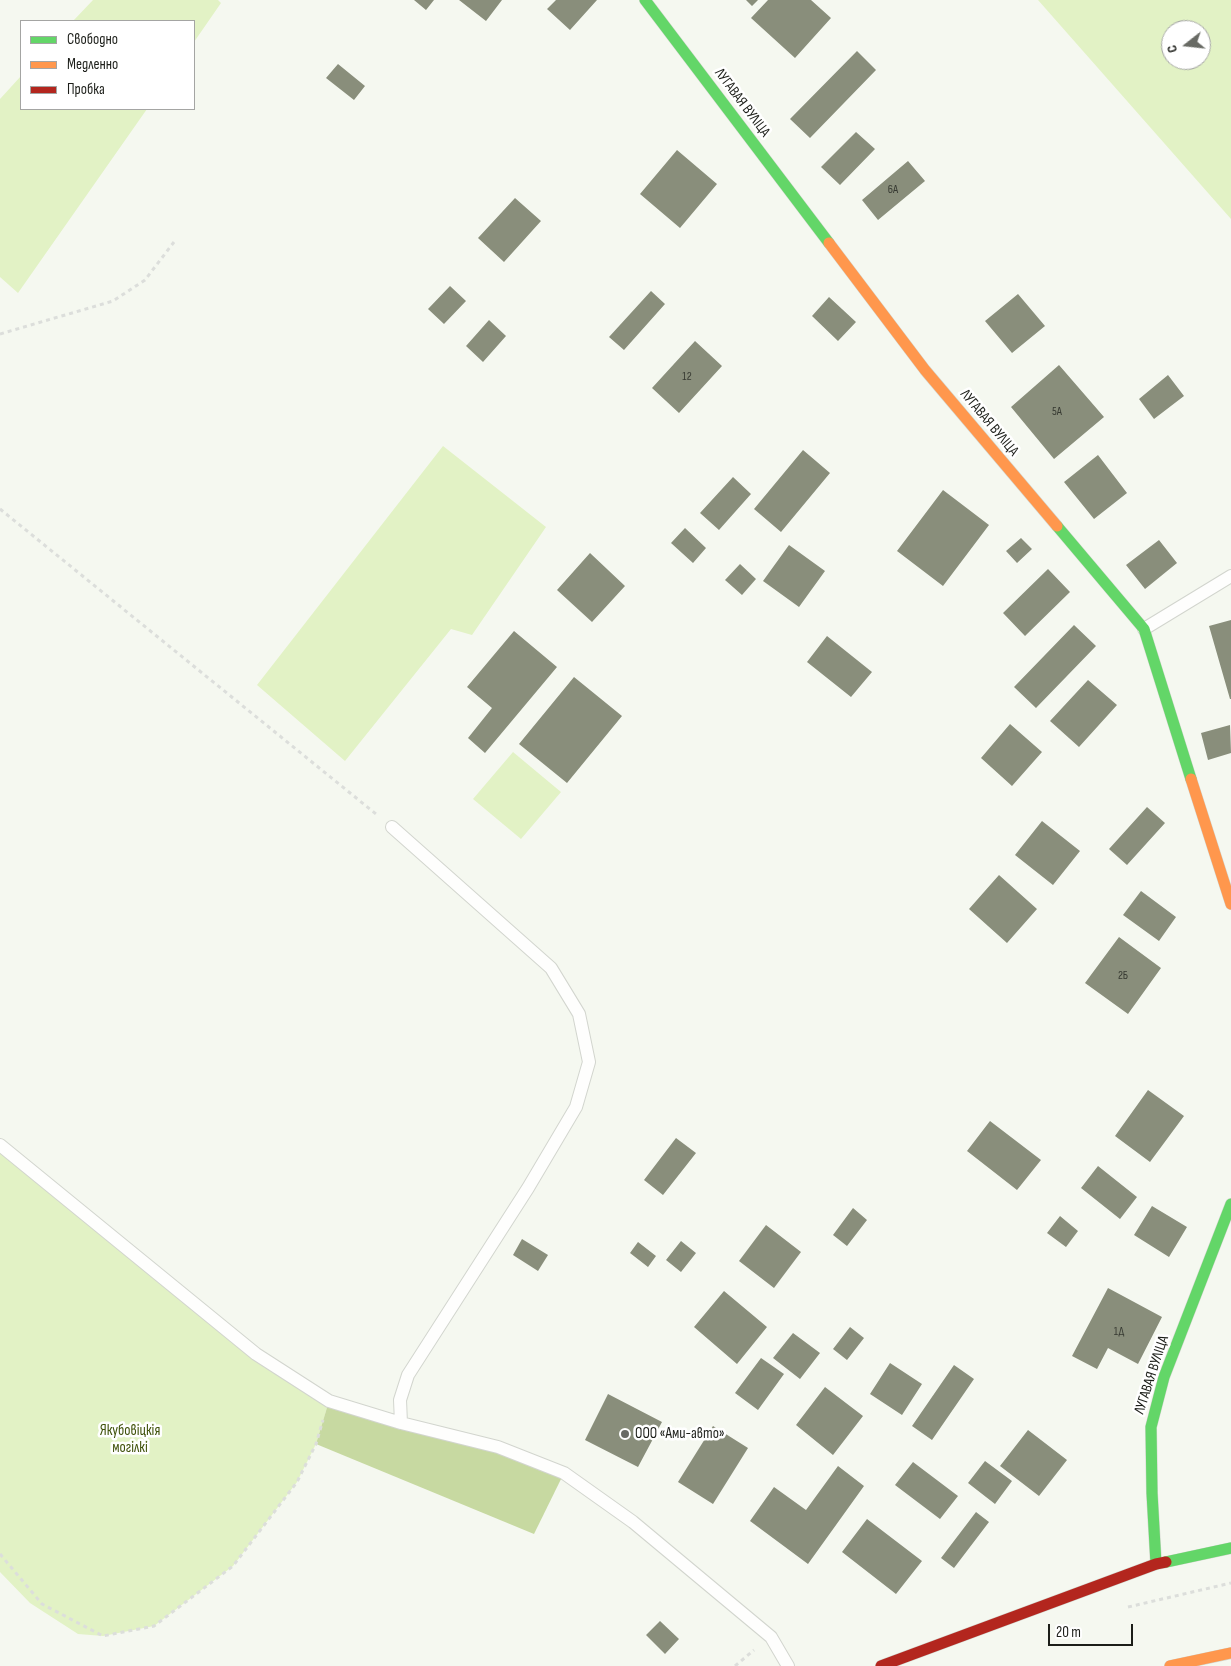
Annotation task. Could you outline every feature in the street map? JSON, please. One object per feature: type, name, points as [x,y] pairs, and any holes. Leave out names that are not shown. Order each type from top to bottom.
[{"type":"main road","name":"ЛУГАВАЯ ВУЛІЦА","points":[[645,0],[925,370],[1144,629],[1231,904]]},
{"type":"main road","name":"ЛУГАВАЯ ВУЛІЦА","points":[[1156,1564],[1151,1427],[1164,1377],[1231,1204]]},
{"type":"main road","points":[[881,1666],[1156,1564],[1231,1548]]},
{"type":"main road","points":[[1170,1666],[1231,1653]]},
{"type":"lane","points":[[1144,629],[1231,576]]},
{"type":"lane","points":[[392,827],[551,968],[579,1014],[589,1062],[576,1107],[528,1188],[408,1375],[400,1400],[401,1423]]},
{"type":"lane","points":[[0,1145],[256,1354],[329,1400],[401,1423],[498,1447],[564,1473],[633,1522],[771,1637],[788,1666]]},
{"type":"path","points":[[0,334],[113,301],[145,280],[174,242]]},
{"type":"path","points":[[0,509],[392,827]]},
{"type":"path","points":[[0,1554],[42,1604],[103,1636],[154,1626],[233,1566],[297,1482],[316,1444],[329,1400]]},
{"type":"green space","points":[[93,0],[218,0],[221,3],[195,41],[195,20],[74,20]]},
{"type":"green space","points":[[1038,0],[1231,0],[1231,219]]},
{"type":"green space","points":[[20,77],[20,110],[146,110],[18,293],[0,277],[0,99]]},
{"type":"green space","points":[[443,446],[546,527],[472,635],[451,629],[345,761],[257,685]]},
{"type":"green space","points":[[513,752],[561,792],[521,839],[473,799]]},
{"type":"green space","name":"Якубовіцкія могілкі","points":[[0,1145],[256,1354],[329,1401],[316,1444],[297,1482],[233,1566],[154,1626],[103,1636],[78,1634],[30,1603],[0,1572]]},
{"type":"green space","points":[[329,1401],[564,1473],[534,1534],[316,1444]]},
{"type":"building","points":[[414,0],[434,0],[426,10]]},
{"type":"building","points":[[459,0],[502,0],[486,21]]},
{"type":"building","points":[[556,0],[597,0],[570,30],[547,9]]},
{"type":"building","points":[[746,0],[758,0],[752,6]]},
{"type":"building","points":[[768,0],[811,0],[831,18],[795,58],[751,18]]},
{"type":"building","points":[[857,51],[876,70],[810,138],[790,119]]},
{"type":"building","points":[[338,64],[365,86],[354,100],[326,78]]},
{"type":"building","points":[[856,132],[875,149],[840,185],[821,167]]},
{"type":"building","points":[[677,150],[717,184],[680,228],[640,194]]},
{"type":"building","points":[[908,161],[925,181],[878,220],[862,200]]},
{"type":"building","points":[[515,198],[541,221],[504,262],[478,238]]},
{"type":"building","points":[[450,286],[466,301],[444,324],[428,309]]},
{"type":"building","points":[[651,291],[665,304],[624,350],[609,337]]},
{"type":"building","points":[[1018,294],[1045,326],[1012,353],[985,321]]},
{"type":"building","points":[[829,297],[856,322],[838,341],[812,316]]},
{"type":"building","points":[[489,320],[506,336],[483,362],[466,346]]},
{"type":"building","points":[[695,341],[722,366],[679,413],[652,388]]},
{"type":"building","points":[[1059,365],[1104,417],[1054,459],[1011,407]]},
{"type":"building","points":[[1168,375],[1184,396],[1154,419],[1139,399]]},
{"type":"building","points":[[803,450],[830,473],[781,532],[754,509]]},
{"type":"building","points":[[1098,455],[1127,493],[1094,519],[1064,482]]},
{"type":"building","points":[[733,477],[751,494],[719,530],[700,513]]},
{"type":"building","points":[[943,490],[989,525],[943,586],[897,551]]},
{"type":"building","points":[[685,528],[706,548],[693,563],[671,543]]},
{"type":"building","points":[[1021,538],[1032,549],[1017,563],[1006,551]]},
{"type":"building","points":[[1159,540],[1177,563],[1145,589],[1126,565]]},
{"type":"building","points":[[789,545],[825,571],[799,607],[763,581]]},
{"type":"building","points":[[590,553],[625,586],[592,622],[557,590]]},
{"type":"building","points":[[740,564],[756,579],[742,595],[725,580]]},
{"type":"building","points":[[1048,569],[1070,592],[1025,636],[1003,613]]},
{"type":"building","points":[[1231,620],[1231,699],[1230,699],[1209,626]]},
{"type":"building","points":[[1074,625],[1096,646],[1036,708],[1014,687]]},
{"type":"building","points":[[514,631],[557,667],[485,753],[468,738],[492,708],[467,687]]},
{"type":"building","points":[[827,636],[872,672],[851,697],[807,662]]},
{"type":"building","points":[[574,677],[622,716],[567,783],[519,744]]},
{"type":"building","points":[[1088,680],[1117,705],[1079,747],[1050,721]]},
{"type":"building","points":[[1010,724],[1042,752],[1012,786],[981,758]]},
{"type":"building","points":[[1230,725],[1231,753],[1208,760],[1201,733]]},
{"type":"building","points":[[1147,807],[1165,823],[1127,865],[1109,849]]},
{"type":"building","points":[[1042,821],[1080,851],[1053,885],[1015,855]]},
{"type":"building","points":[[999,875],[1037,909],[1007,943],[969,909]]},
{"type":"building","points":[[1141,891],[1176,917],[1159,941],[1123,915]]},
{"type":"building","points":[[1119,937],[1161,968],[1128,1014],[1085,983]]},
{"type":"building","points":[[1148,1090],[1184,1116],[1150,1162],[1115,1136]]},
{"type":"building","points":[[990,1121],[1041,1160],[1017,1190],[967,1151]]},
{"type":"building","points":[[676,1138],[696,1153],[663,1195],[644,1180]]},
{"type":"building","points":[[1098,1166],[1137,1197],[1120,1219],[1081,1188]]},
{"type":"building","points":[[1152,1206],[1187,1227],[1169,1257],[1134,1235]]},
{"type":"building","points":[[853,1208],[867,1220],[847,1246],[833,1235]]},
{"type":"building","points":[[1060,1216],[1078,1231],[1066,1247],[1047,1233]]},
{"type":"building","points":[[766,1225],[801,1252],[774,1288],[739,1261]]},
{"type":"building","points":[[522,1239],[548,1255],[538,1271],[513,1255]]},
{"type":"building","points":[[681,1241],[696,1253],[681,1272],[666,1260]]},
{"type":"building","points":[[638,1242],[656,1256],[648,1267],[630,1253]]},
{"type":"building","points":[[1108,1288],[1162,1317],[1138,1364],[1108,1348],[1097,1369],[1072,1356]]},
{"type":"building","points":[[724,1291],[767,1327],[737,1364],[694,1327]]},
{"type":"building","points":[[850,1327],[864,1338],[847,1360],[833,1349]]},
{"type":"building","points":[[793,1333],[820,1353],[800,1379],[773,1358]]},
{"type":"building","points":[[761,1358],[784,1374],[758,1410],[735,1393]]},
{"type":"building","points":[[890,1363],[922,1384],[902,1415],[870,1394]]},
{"type":"building","points":[[954,1365],[974,1379],[932,1440],[912,1426]]},
{"type":"building","points":[[825,1387],[863,1416],[833,1455],[796,1425]]},
{"type":"building","points":[[608,1394],[662,1422],[638,1467],[585,1440]]},
{"type":"building","points":[[713,1426],[748,1448],[713,1504],[678,1482]]},
{"type":"building","points":[[1028,1430],[1067,1460],[1039,1496],[1000,1466]]},
{"type":"building","points":[[985,1461],[1012,1481],[995,1504],[968,1483]]},
{"type":"building","points":[[913,1462],[958,1496],[940,1519],[895,1485]]},
{"type":"building","points":[[838,1466],[864,1486],[808,1564],[750,1521],[774,1487],[806,1510]]},
{"type":"building","points":[[976,1512],[989,1522],[954,1568],[941,1558]]},
{"type":"building","points":[[867,1519],[922,1561],[896,1594],[842,1552]]},
{"type":"building","points":[[660,1621],[679,1639],[665,1654],[646,1635]]},
{"type":"traffic: fast","points":[[645,0],[829,243]]},
{"type":"traffic: fast","points":[[1057,526],[1144,629],[1191,779]]},
{"type":"traffic: fast","points":[[1156,1564],[1151,1427],[1164,1377],[1231,1204]]},
{"type":"traffic: fast","points":[[1166,1562],[1231,1548]]},
{"type":"traffic: slow","points":[[829,243],[925,370],[1057,526]]},
{"type":"traffic: slow","points":[[1191,779],[1231,904]]},
{"type":"traffic: slow","points":[[1170,1666],[1231,1653]]},
{"type":"traffic: jam","points":[[881,1666],[1156,1564],[1166,1562]]},
{"type":"place","name":"ООО «Ами-авто»","points":[[625,1434]]}]
